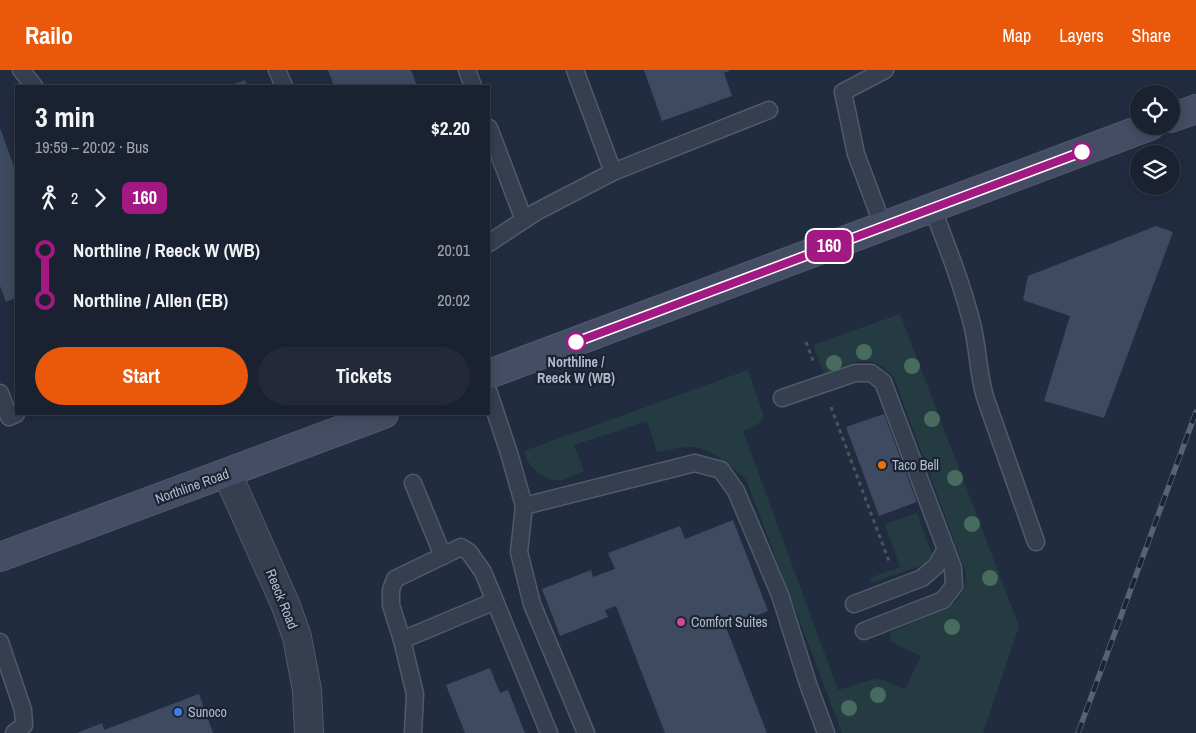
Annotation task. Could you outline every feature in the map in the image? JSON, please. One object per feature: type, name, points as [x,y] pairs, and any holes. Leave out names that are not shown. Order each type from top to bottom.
[{"type":"main road","points":[[1180,115],[1196,109]]},
{"type":"main road","points":[[490,374],[1130,133]]},
{"type":"main road","name":"Northline Road","points":[[0,557],[381,415]]},
{"type":"street","name":"Reeck Road","points":[[226,473],[286,606],[297,637],[307,690],[309,733]]},
{"type":"lane","points":[[21,70],[33,85]]},
{"type":"lane","points":[[277,70],[284,85]]},
{"type":"lane","points":[[467,70],[473,85]]},
{"type":"lane","points":[[575,70],[613,172]]},
{"type":"lane","points":[[882,226],[856,154],[843,92],[885,70]]},
{"type":"lane","points":[[490,242],[524,220],[613,172],[769,110]]},
{"type":"lane","points":[[490,131],[524,220]]},
{"type":"lane","points":[[932,207],[961,286],[972,325],[978,351],[980,378],[985,397],[1036,542]]},
{"type":"lane","points":[[782,398],[855,373],[871,373],[883,382],[954,568],[954,586],[943,600],[864,630]]},
{"type":"lane","points":[[0,393],[9,417],[15,414]]},
{"type":"lane","points":[[490,396],[524,506],[519,552],[532,604],[586,733]]},
{"type":"lane","points":[[524,506],[671,471],[695,463],[721,470],[736,491],[780,595],[808,684],[826,733]]},
{"type":"lane","points":[[413,483],[443,556]]},
{"type":"lane","points":[[413,733],[415,694],[402,640],[391,605],[391,590],[395,579],[461,548],[469,552],[483,572],[549,733]]},
{"type":"lane","points":[[854,604],[922,578],[936,566],[946,548]]},
{"type":"lane","points":[[402,640],[495,601]]},
{"type":"lane","points":[[0,642],[23,710],[24,725],[14,733]]},
{"type":"path","points":[[806,342],[816,368]]},
{"type":"path","points":[[828,401],[891,567]]},
{"type":"green space","points":[[900,314],[1019,626],[983,733],[842,733],[746,479],[720,458],[705,450],[689,447],[657,452],[647,421],[574,445],[584,471],[562,480],[549,479],[543,476],[533,468],[524,451],[748,370],[764,417],[757,425],[743,431],[838,690],[877,678],[905,689],[921,656],[892,642],[889,633],[951,606],[963,591],[966,573],[895,380],[887,370],[870,361],[854,363],[824,374],[813,345]]},
{"type":"green space","points":[[917,513],[932,554],[925,564],[872,583],[870,578],[900,567],[885,524]]},
{"type":"building","points":[[328,70],[411,70],[417,85],[334,85]]},
{"type":"building","points":[[644,70],[731,70],[724,73],[732,96],[662,121]]},
{"type":"building","points":[[245,80],[247,85],[232,85]]},
{"type":"building","points":[[0,128],[15,169],[15,298],[6,302],[0,286]]},
{"type":"building","points":[[1156,226],[1173,232],[1104,418],[1044,401],[1070,316],[1023,300],[1028,276]]},
{"type":"building","name":"Taco Bell","points":[[884,414],[917,502],[879,516],[846,427]]},
{"type":"building","name":"Comfort Suites","points":[[733,520],[768,611],[726,627],[767,733],[665,733],[616,606],[605,610],[608,617],[560,636],[542,589],[591,570],[593,577],[615,569],[608,553],[680,526],[685,539]]},
{"type":"building","points":[[490,668],[500,693],[508,690],[525,733],[465,733],[446,685]]},
{"type":"building","name":"Sunoco","points":[[199,694],[213,733],[77,733],[102,723],[104,730]]},
{"type":"railway","points":[[1078,733],[1196,412]]},
{"type":"bus line","name":"160","points":[[576,342],[1082,152]]},
{"type":"place","name":"Northline / Reeck W (WB)","points":[[576,342]]},
{"type":"place","name":"Taco Bell","points":[[882,465]]},
{"type":"place","name":"Comfort Suites","points":[[681,622]]},
{"type":"place","name":"Sunoco","points":[[178,712]]}]
